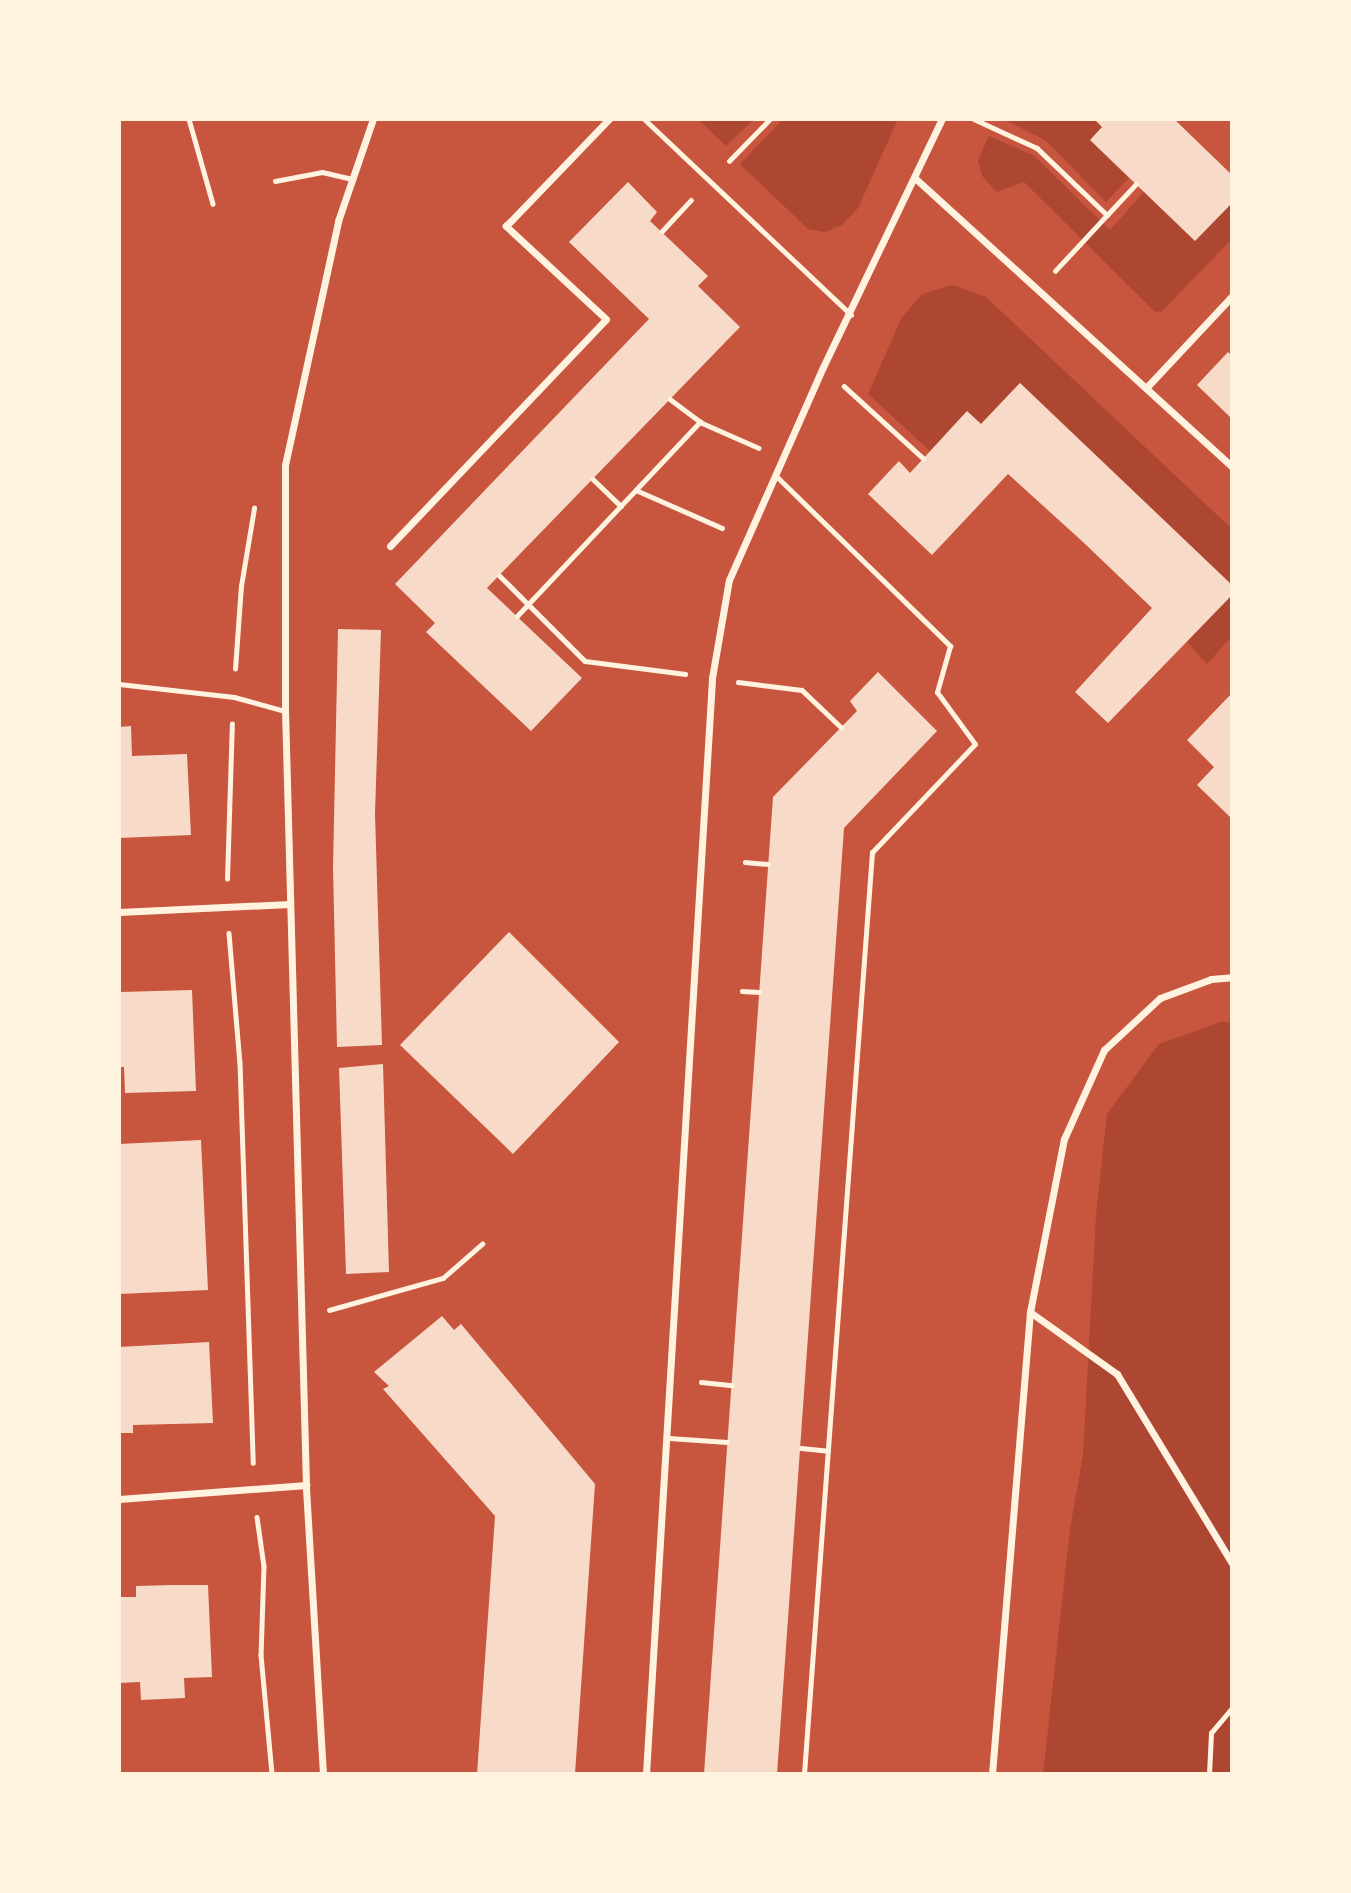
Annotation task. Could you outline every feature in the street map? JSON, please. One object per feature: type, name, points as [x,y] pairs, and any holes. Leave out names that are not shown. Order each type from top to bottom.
[{"type":"street","points":[[323,1774],[306,1485],[301,1317],[285,711],[285,465],[338,220],[373,119]]},
{"type":"street","points":[[390,546],[606,319],[506,226],[609,119]]},
{"type":"street","points":[[646,1774],[669,1438],[712,678],[729,580],[823,367],[916,179],[942,119]]},
{"type":"street","points":[[916,179],[1232,467]]},
{"type":"street","points":[[1146,388],[1232,296]]},
{"type":"street","points":[[119,912],[290,904]]},
{"type":"street","points":[[992,1774],[1030,1312],[1064,1139],[1104,1050],[1160,998],[1211,979],[1232,977]]},
{"type":"street","points":[[1030,1312],[1116,1374],[1232,1563]]},
{"type":"street","points":[[119,1499],[306,1485]]},
{"type":"lane","points":[[645,119],[851,314]]},
{"type":"lane","points":[[275,181],[322,172],[352,179]]},
{"type":"lane","points":[[775,475],[950,646],[937,692],[975,744],[872,852],[804,1774]]},
{"type":"lane","points":[[119,684],[234,697],[285,711]]},
{"type":"lane","points":[[669,1438],[727,1442]]},
{"type":"lane","points":[[801,1448],[828,1451]]},
{"type":"path","points":[[190,119],[214,204]]},
{"type":"path","points":[[974,119],[1037,148],[1107,215]]},
{"type":"path","points":[[1037,290],[1136,184]]},
{"type":"path","points":[[823,367],[923,458]]},
{"type":"path","points":[[670,399],[700,422],[782,458]]},
{"type":"path","points":[[517,616],[700,422]]},
{"type":"path","points":[[593,479],[621,506]]},
{"type":"path","points":[[636,490],[746,539]]},
{"type":"path","points":[[254,507],[241,586],[226,905],[240,1063],[253,1488],[264,1566],[261,1655],[272,1774]]},
{"type":"path","points":[[500,576],[585,661],[802,690],[841,727]]},
{"type":"path","points":[[745,862],[768,864]]},
{"type":"path","points":[[741,991],[759,992]]},
{"type":"path","points":[[301,1317],[443,1278],[482,1244]]},
{"type":"path","points":[[701,1382],[732,1385]]},
{"type":"path","points":[[1209,1774],[1211,1733],[1232,1708]]},
{"type":"shaded area","points":[[698,119],[754,119],[726,146]]},
{"type":"shaded area","points":[[783,119],[898,119],[858,208],[842,225],[825,232],[808,229],[740,164]]},
{"type":"shaded area","points":[[1003,119],[1094,119],[1102,127],[1091,140],[1129,178],[1106,202],[1045,140]]},
{"type":"shaded area","points":[[989,136],[1033,155],[1110,230],[1144,192],[1195,241],[1232,203],[1232,239],[1162,311],[1155,312],[1024,182],[997,192],[982,176],[978,160]]},
{"type":"shaded area","points":[[952,285],[986,297],[1232,529],[1232,585],[1020,383],[981,424],[966,412],[930,451],[868,394],[902,317],[922,294]]},
{"type":"shaded area","points":[[1232,595],[1232,636],[1207,664],[1187,642]]},
{"type":"shaded area","points":[[1223,1021],[1232,1023],[1232,1774],[1043,1774],[1070,1529],[1083,1455],[1096,1215],[1107,1114],[1159,1044]]},
{"type":"building","points":[[1094,119],[1174,119],[1232,175],[1232,203],[1195,241],[1090,140],[1102,127]]},
{"type":"building","points":[[628,182],[657,212],[650,221],[708,276],[698,286],[740,327],[487,588],[582,678],[531,731],[426,632],[435,623],[395,584],[649,319],[569,242]]},
{"type":"building","points":[[1228,352],[1232,356],[1232,419],[1197,385]]},
{"type":"building","points":[[1020,383],[1232,585],[1232,595],[1108,723],[1075,692],[1152,608],[1083,542],[1008,474],[932,555],[868,494],[899,461],[910,473],[967,411],[981,424]]},
{"type":"building","points":[[338,629],[381,630],[375,814],[382,1045],[337,1047],[333,867]]},
{"type":"building","points":[[878,672],[937,731],[844,828],[777,1774],[704,1774],[773,797],[857,711],[850,701]]},
{"type":"building","points":[[1232,693],[1230,817],[1197,785],[1214,767],[1187,740]]},
{"type":"building","points":[[131,726],[132,756],[187,754],[191,835],[119,838],[119,727]]},
{"type":"building","points":[[509,932],[619,1042],[513,1154],[400,1045]]},
{"type":"building","points":[[192,990],[196,1091],[125,1093],[124,1067],[119,1067],[121,992]]},
{"type":"building","points":[[383,1064],[389,1272],[346,1274],[339,1068]]},
{"type":"building","points":[[201,1140],[208,1290],[119,1294],[119,1144]]},
{"type":"building","points":[[442,1316],[454,1330],[461,1324],[595,1484],[575,1774],[477,1774],[495,1516],[383,1389],[389,1386],[374,1372]]},
{"type":"building","points":[[209,1342],[213,1423],[133,1425],[133,1433],[119,1433],[119,1347]]},
{"type":"building","points":[[208,1585],[212,1677],[184,1678],[185,1698],[141,1700],[140,1682],[119,1683],[119,1597],[136,1597],[136,1586]]}]
